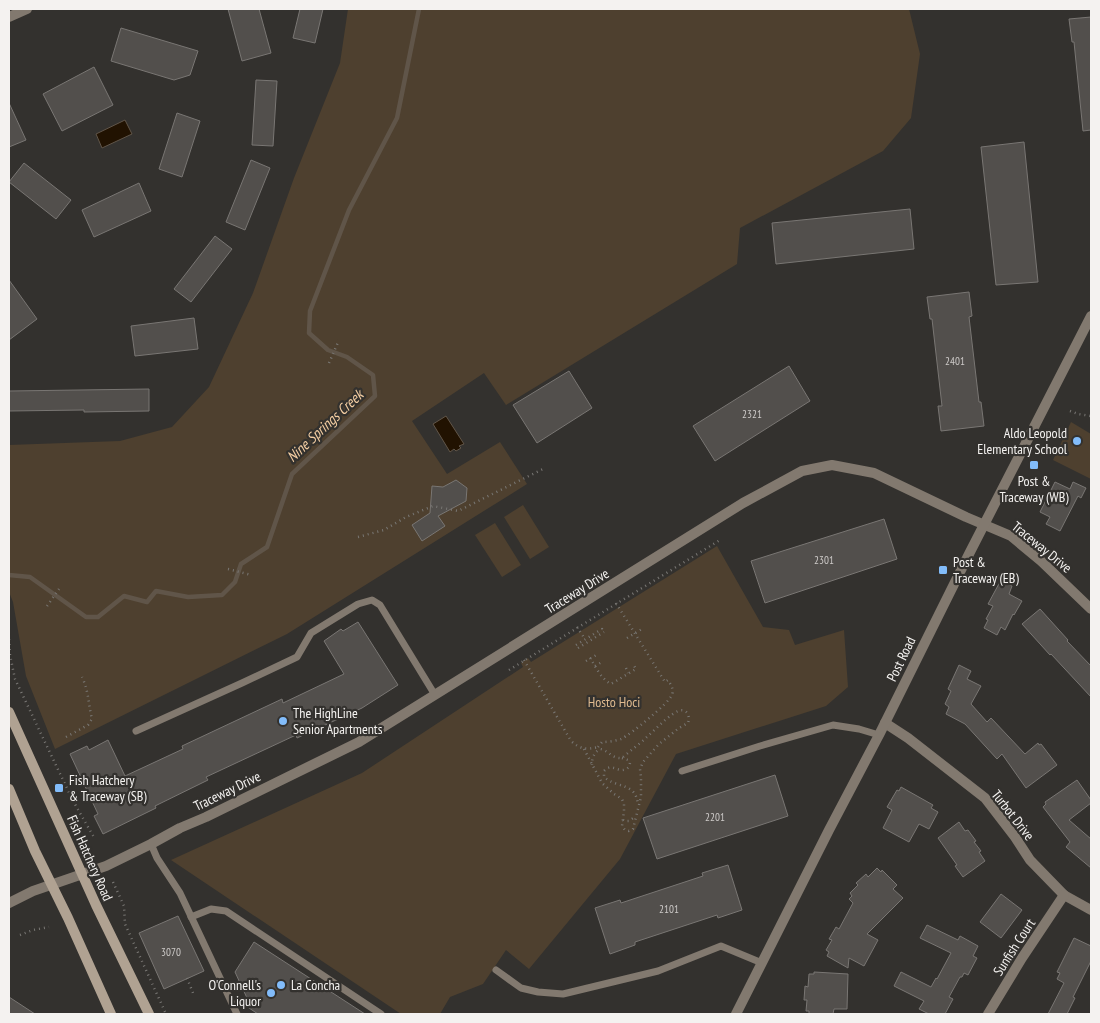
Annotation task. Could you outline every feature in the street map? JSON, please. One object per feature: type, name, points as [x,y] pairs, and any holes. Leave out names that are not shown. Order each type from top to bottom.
[{"type":"main road","name":"Fish Hatchery Road","points":[[9,712],[96,905],[149,1014]]},
{"type":"main road","points":[[9,789],[35,851],[111,1014]]},
{"type":"street","points":[[9,17],[27,9]]},
{"type":"street","name":"Post Road","points":[[736,1014],[1091,316]]},
{"type":"street","name":"Traceway Drive","points":[[9,903],[33,891],[106,866],[180,828],[359,742],[743,503],[802,471],[832,465],[874,472],[966,517],[1011,536],[1042,561],[1091,610]]},
{"type":"street","name":"Turbot Drive","points":[[885,723],[908,738],[985,798],[1030,860],[1064,895],[1091,910]]},
{"type":"street","name":"Sunfish Court","points":[[988,1014],[1064,895]]},
{"type":"lane","points":[[136,731],[297,657],[311,633],[358,604],[372,600],[380,605],[435,695]]},
{"type":"lane","points":[[682,771],[833,725],[859,729],[879,735]]},
{"type":"lane","points":[[151,844],[157,858],[180,893],[237,1014]]},
{"type":"lane","points":[[191,917],[212,908],[226,911],[381,1014]]},
{"type":"lane","points":[[496,970],[521,988],[538,992],[563,994],[658,970],[721,946],[762,963]]},
{"type":"path","points":[[329,363],[339,340]]},
{"type":"path","points":[[1070,411],[1091,416]]},
{"type":"path","points":[[358,537],[384,530],[406,517],[433,506],[458,511],[545,468]]},
{"type":"path","points":[[509,670],[720,540]]},
{"type":"path","points":[[228,569],[251,575]]},
{"type":"path","points":[[47,606],[59,589]]},
{"type":"path","points":[[592,764],[592,759],[602,742],[622,738],[645,722],[670,699],[673,689],[668,680],[665,682],[616,603]]},
{"type":"path","points":[[577,627],[586,641]]},
{"type":"path","points":[[627,638],[642,628]]},
{"type":"path","points":[[577,646],[604,632],[604,630],[602,629],[586,641]]},
{"type":"path","points":[[9,638],[10,655],[15,678],[72,799],[95,838]]},
{"type":"path","points":[[586,661],[598,654]]},
{"type":"path","points":[[590,658],[606,681],[611,684],[636,669],[633,664]]},
{"type":"path","points":[[524,660],[571,741],[584,750],[602,783],[622,799],[624,804],[622,826],[625,830],[633,830],[642,789],[640,769],[643,762],[659,744],[688,722],[689,714],[686,711],[678,711],[622,758]]},
{"type":"path","points":[[595,666],[602,662]]},
{"type":"path","points":[[626,668],[628,673]]},
{"type":"path","points":[[66,737],[88,725],[92,719],[89,697],[82,677]]},
{"type":"path","points":[[584,750],[599,748],[612,756],[628,760],[630,767],[626,771],[612,767],[607,768],[604,772],[604,777],[634,792],[638,799],[639,807]]},
{"type":"path","points":[[622,819],[629,821],[636,815]]},
{"type":"path","points":[[113,882],[124,906],[125,924],[166,1014]]},
{"type":"path","points":[[20,935],[49,927]]},
{"type":"path","points":[[186,978],[193,993]]},
{"type":"green space","points":[[348,9],[909,9],[920,54],[911,118],[883,151],[740,228],[737,264],[506,405],[484,373],[412,421],[447,474],[500,442],[527,484],[287,634],[55,749],[26,676],[13,602],[9,592],[9,445],[120,441],[172,427],[209,387],[253,293],[294,178],[340,63]]},
{"type":"green space","name":"Aldo Leopold Elementary School","points":[[1071,422],[1091,434],[1091,479],[1053,460]]},
{"type":"green space","points":[[523,505],[549,547],[530,559],[504,517]]},
{"type":"green space","points":[[495,523],[521,565],[502,577],[475,535]]},
{"type":"green space","name":"Hosto Hoci","points":[[717,546],[763,627],[789,630],[795,645],[844,630],[848,687],[826,706],[676,754],[620,859],[529,969],[506,950],[483,984],[450,997],[440,1014],[401,1014],[171,860],[362,773],[523,667],[521,663],[528,658],[531,662]]},
{"type":"shaded area","points":[[125,120],[132,134],[102,148],[96,134]]},
{"type":"shaded area","points":[[446,416],[464,444],[459,446],[461,448],[456,451],[454,449],[450,452],[433,424]]},
{"type":"building","points":[[228,9],[259,9],[271,53],[242,61]]},
{"type":"building","points":[[300,9],[323,9],[315,43],[293,38]]},
{"type":"building","points":[[1091,17],[1091,130],[1083,131],[1074,42],[1072,42],[1069,19]]},
{"type":"building","points":[[121,28],[198,51],[190,75],[174,80],[111,61]]},
{"type":"building","points":[[94,67],[113,105],[62,131],[43,94]]},
{"type":"building","points":[[256,80],[277,81],[273,146],[252,145]]},
{"type":"building","points":[[9,103],[26,140],[9,147]]},
{"type":"building","points":[[177,113],[200,121],[182,177],[159,169]]},
{"type":"building","points":[[1024,142],[1038,282],[996,285],[981,147]]},
{"type":"building","points":[[251,160],[270,168],[245,230],[226,222]]},
{"type":"building","points":[[24,163],[71,200],[56,219],[9,182]]},
{"type":"building","points":[[139,183],[151,211],[94,237],[82,210]]},
{"type":"building","points":[[910,209],[914,249],[776,264],[772,223]]},
{"type":"building","points":[[215,236],[232,249],[191,302],[174,289]]},
{"type":"building","points":[[9,280],[37,319],[9,340]]},
{"type":"building","points":[[969,292],[972,316],[969,317],[979,402],[981,402],[984,426],[941,431],[938,406],[942,406],[932,319],[930,319],[927,297]]},
{"type":"building","points":[[194,318],[198,349],[135,356],[131,326]]},
{"type":"building","points":[[789,366],[810,401],[715,461],[693,426]]},
{"type":"building","points":[[569,371],[592,408],[537,443],[513,405]]},
{"type":"building","points":[[149,389],[149,411],[9,411],[9,391]]},
{"type":"building","points":[[456,480],[467,488],[466,501],[438,516],[445,526],[422,541],[412,525],[430,513],[432,486],[443,487]]},
{"type":"building","points":[[1055,482],[1070,489],[1073,482],[1086,488],[1081,498],[1078,496],[1060,531],[1046,524],[1050,517],[1040,512]]},
{"type":"building","points":[[884,519],[897,559],[765,603],[751,561]]},
{"type":"building","points":[[1001,580],[1012,586],[1009,594],[1022,601],[1005,630],[1001,627],[997,635],[984,628],[988,620],[986,619],[993,606],[988,604]]},
{"type":"building","points":[[1040,609],[1091,666],[1091,697],[1022,624]]},
{"type":"building","name":"The HighLine Senior Apartments","points":[[358,622],[398,685],[362,708],[297,738],[296,735],[206,777],[208,780],[103,834],[94,816],[98,814],[70,754],[87,746],[89,750],[108,740],[125,776],[183,749],[182,746],[282,699],[283,703],[344,674],[324,641],[341,629],[343,631]]},
{"type":"building","points":[[959,665],[971,671],[967,679],[981,686],[971,704],[987,722],[991,718],[1025,754],[1038,743],[1039,745],[1041,744],[1057,765],[1026,788],[1002,754],[997,759],[965,724],[946,714],[949,707],[945,704],[951,691],[948,689]]},
{"type":"building","points":[[775,775],[788,816],[657,859],[643,818]]},
{"type":"building","points":[[1077,780],[1091,800],[1091,803],[1069,820],[1091,839],[1091,868],[1066,847],[1070,842],[1043,807],[1046,804],[1045,802]]},
{"type":"building","points":[[901,787],[933,805],[931,808],[938,812],[929,829],[919,824],[909,842],[883,828],[892,810],[887,807],[897,790],[899,791]]},
{"type":"building","points":[[959,822],[965,831],[968,830],[976,841],[974,842],[981,851],[979,852],[985,861],[963,877],[938,838]]},
{"type":"building","points":[[728,865],[742,910],[718,918],[717,915],[635,942],[635,945],[610,954],[595,908],[620,900],[621,903],[703,876],[702,873]]},
{"type":"building","points":[[877,868],[881,872],[882,870],[897,885],[893,889],[903,898],[867,934],[878,940],[864,966],[849,958],[848,968],[827,956],[829,952],[826,950],[832,940],[829,939],[836,927],[839,929],[853,903],[849,899],[852,896],[850,893],[858,885],[856,883],[866,874],[868,877]]},
{"type":"building","points":[[1001,894],[1022,910],[1001,938],[980,922]]},
{"type":"building","points":[[178,916],[204,971],[164,989],[139,933]]},
{"type":"building","points":[[927,925],[958,940],[960,936],[978,946],[973,956],[977,958],[968,975],[964,973],[960,977],[949,997],[953,999],[945,1014],[929,1014],[919,1009],[924,1001],[894,986],[901,972],[931,987],[937,979],[951,953],[920,938]]},
{"type":"building","points":[[1074,938],[1091,946],[1091,961],[1073,997],[1075,998],[1067,1014],[1048,1014],[1064,983],[1057,979],[1060,973],[1057,972]]},
{"type":"building","name":"La Concha","points":[[254,942],[365,1014],[258,1014],[243,1004],[247,998],[235,972]]},
{"type":"building","points":[[814,972],[848,974],[847,1009],[834,1009],[833,1014],[809,1014],[809,1011],[806,1011],[807,1000],[804,1000],[805,986],[808,987],[809,974],[814,974]]},
{"type":"building","points":[[9,997],[35,1014],[9,1014]]},
{"type":"waterway","name":"Nine Springs Creek","points":[[9,575],[30,577],[86,617],[98,617],[124,596],[147,602],[156,591],[188,597],[222,595],[235,582],[241,564],[267,547],[292,474],[375,396],[373,375],[347,357],[328,350],[309,333],[310,311],[349,210],[397,118],[419,9]]},
{"type":"place","name":"Aldo Leopold Elementary School","points":[[1077,441]]},
{"type":"place","name":"Post & Traceway (WB)","points":[[1034,465]]},
{"type":"place","name":"Post & Traceway (EB)","points":[[943,570]]},
{"type":"place","name":"The HighLine Senior Apartments","points":[[283,721]]},
{"type":"place","name":"Fish Hatchery & Traceway (SB)","points":[[59,788]]},
{"type":"place","name":"La Concha","points":[[281,985]]},
{"type":"place","name":"O'Connell's Liquor","points":[[271,993]]}]
